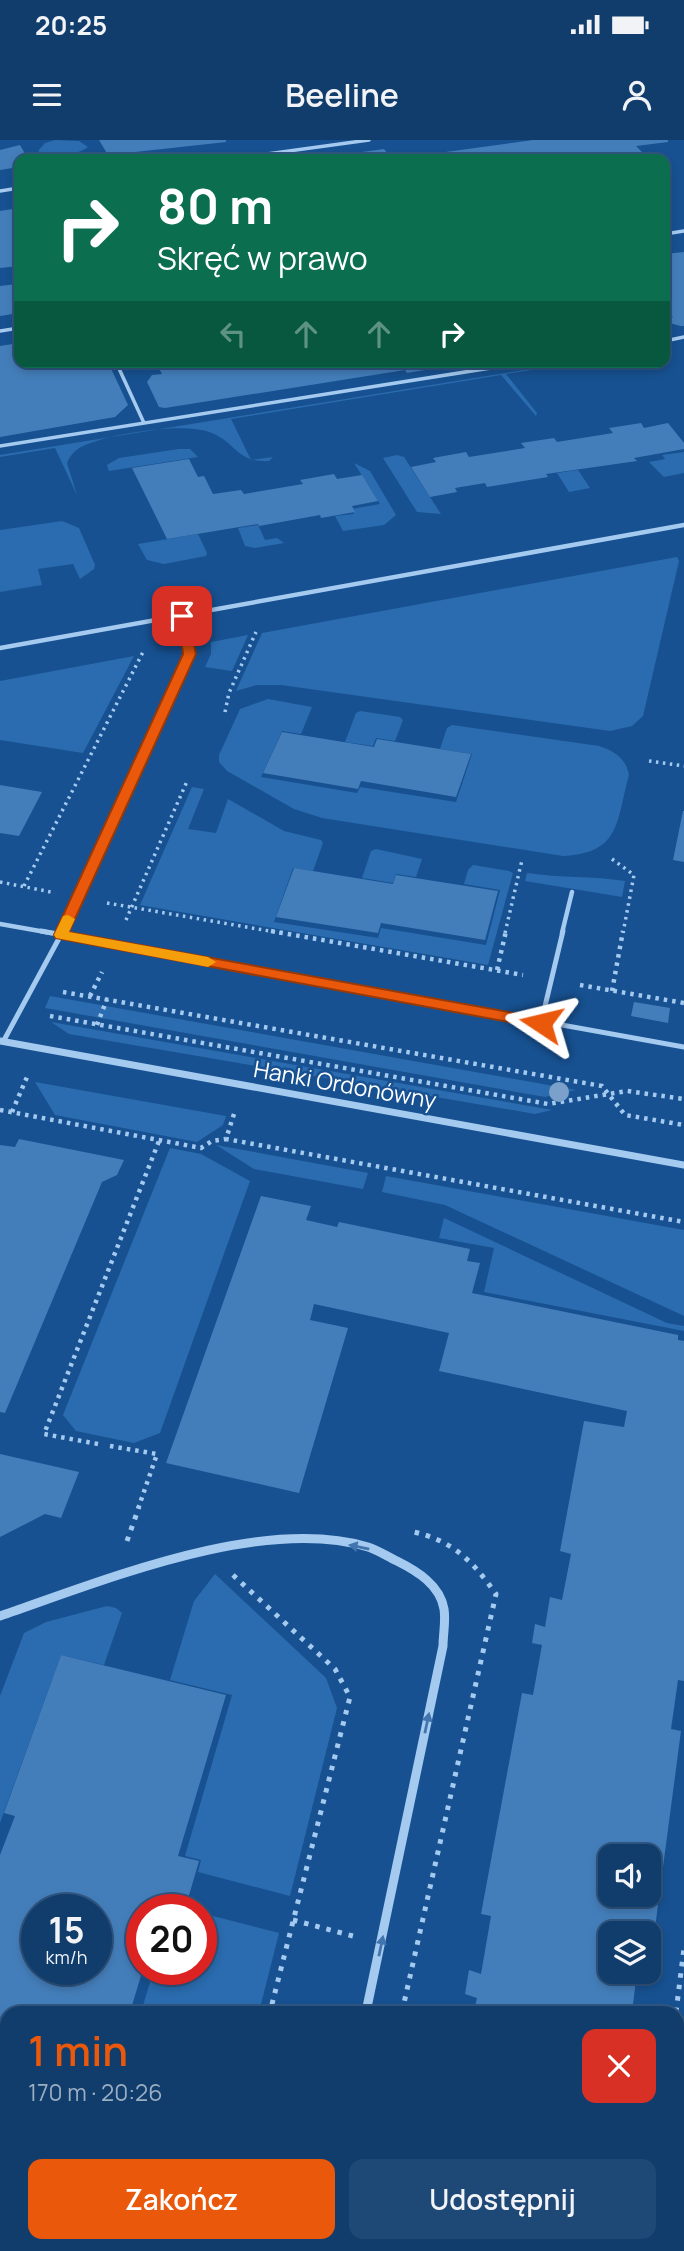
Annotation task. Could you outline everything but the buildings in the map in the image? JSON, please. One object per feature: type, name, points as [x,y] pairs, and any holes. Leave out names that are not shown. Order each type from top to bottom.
[{"type":"street","name":"Hanki Ordonówny","points":[[1,1042],[684,1165]]},
{"type":"street","points":[[0,1616],[184,1556],[292,1538],[334,1541],[375,1550],[398,1559],[435,1585],[444,1609],[440,1659],[367,2006]]},
{"type":"lane","points":[[267,154],[369,140]]},
{"type":"lane","points":[[119,368],[144,423]]},
{"type":"lane","points":[[0,446],[490,368]]},
{"type":"lane","points":[[0,648],[684,525]]},
{"type":"lane","points":[[1,1042],[61,935],[190,654],[182,616]]},
{"type":"lane","points":[[541,1023],[572,892]]},
{"type":"lane","points":[[0,924],[684,1047]]},
{"type":"path","points":[[225,712],[229,693],[257,630]]},
{"type":"path","points":[[0,882],[24,886],[144,651]]},
{"type":"path","points":[[649,761],[684,766]]},
{"type":"path","points":[[90,996],[188,779]]},
{"type":"path","points":[[612,859],[634,875],[612,991]]},
{"type":"path","points":[[497,970],[523,860]]},
{"type":"path","points":[[132,907],[684,1003]]},
{"type":"path","points":[[33,986],[602,1086],[625,1115],[684,1125]]},
{"type":"path","points":[[21,1010],[548,1104],[627,1091],[684,1099]]},
{"type":"path","points":[[19,1074],[39,1078]]},
{"type":"path","points":[[12,1112],[28,1076]]},
{"type":"path","points":[[0,1110],[201,1148],[212,1141],[226,1139],[684,1223]]},
{"type":"path","points":[[221,1111],[234,1113],[226,1139]]},
{"type":"path","points":[[98,1444],[44,1434],[159,1141]]},
{"type":"path","points":[[110,1446],[156,1454],[124,1550]]},
{"type":"path","points":[[225,1548],[227,1570],[335,1669],[350,1698],[272,2006]]},
{"type":"path","points":[[677,2006],[684,1948]]},
{"type":"shaded area","points":[[55,140],[79,141],[88,147],[72,154],[44,154],[38,151],[45,143]]},
{"type":"shaded area","points":[[536,368],[544,368],[506,374],[537,413],[536,416],[501,375],[231,419],[250,459],[218,436],[197,429],[156,430]]},
{"type":"shaded area","points":[[113,437],[81,447],[69,458],[67,463],[77,495],[55,448],[0,457],[0,455]]},
{"type":"shaded area","points":[[190,449],[198,457],[109,471],[107,465],[119,458]]},
{"type":"shaded area","points":[[684,452],[684,473],[664,477],[649,462],[665,459],[662,455]]},
{"type":"shaded area","points":[[397,455],[404,457],[441,514],[417,512],[383,458]]},
{"type":"shaded area","points":[[273,457],[269,461],[254,460]]},
{"type":"shaded area","points":[[354,463],[370,471],[396,515],[384,525],[343,531],[335,516],[354,514],[352,509],[380,504]]},
{"type":"shaded area","points":[[578,470],[590,488],[569,492],[557,473]]},
{"type":"shaded area","points":[[62,521],[79,528],[95,565],[94,569],[80,579],[73,564],[38,569],[42,585],[0,592],[0,530]]},
{"type":"shaded area","points":[[258,525],[265,540],[277,538],[284,543],[255,548],[245,546],[238,528]]},
{"type":"shaded area","points":[[198,534],[206,556],[164,564],[147,560],[138,544]]},
{"type":"shaded area","points":[[677,557],[679,561],[643,716],[632,726],[610,731],[281,685],[257,685],[236,691],[262,633]]},
{"type":"shaded area","points":[[248,635],[232,671],[205,667],[211,654],[211,642]]},
{"type":"shaded area","points":[[134,656],[83,753],[0,740],[0,681]]},
{"type":"shaded area","points":[[268,699],[312,707],[301,734],[282,731],[261,777],[357,793],[360,787],[456,802],[472,754],[440,749],[447,728],[452,725],[599,746],[614,753],[625,764],[629,775],[618,820],[613,832],[596,849],[563,856],[322,818],[294,809],[227,771],[219,762],[219,755],[240,709]]},
{"type":"shaded area","points":[[360,711],[400,717],[403,720],[395,741],[376,738],[373,746],[345,742],[356,713]]},
{"type":"shaded area","points":[[192,787],[204,789],[188,829],[216,833],[228,799],[284,831],[321,840],[323,843],[313,871],[293,868],[274,922],[378,938],[381,928],[486,945],[500,890],[464,884],[468,870],[473,865],[513,873],[488,965],[140,905]]},
{"type":"shaded area","points":[[376,849],[422,859],[416,877],[396,874],[393,883],[362,878],[371,851]]},
{"type":"shaded area","points":[[527,873],[625,881],[622,897],[525,881]]},
{"type":"shaded area","points":[[50,996],[576,1090],[545,1097],[45,1008]]},
{"type":"shaded area","points":[[51,1022],[552,1110],[535,1114],[69,1034]]},
{"type":"shaded area","points":[[35,1082],[226,1116],[223,1125],[197,1142],[55,1115]]},
{"type":"shaded area","points":[[216,1145],[368,1173],[363,1189],[254,1169]]},
{"type":"shaded area","points":[[170,1148],[201,1154],[250,1181],[160,1433],[134,1443],[76,1431],[63,1415]]},
{"type":"shaded area","points":[[386,1176],[684,1230],[684,1316],[445,1205],[382,1192]]},
{"type":"shaded area","points":[[444,1218],[667,1323],[684,1326],[684,1331],[484,1292],[494,1248],[439,1238]]},
{"type":"shaded area","points":[[215,1574],[326,1678],[337,1708],[290,1896],[198,1872],[201,1860],[185,1856],[232,1695],[170,1680],[194,1601]]},
{"type":"shaded area","points":[[107,1606],[122,1613],[104,1665],[61,1655],[0,1823],[0,1696],[24,1633],[46,1622]]},
{"type":"shaded area","points":[[217,1917],[279,1933],[261,2006],[143,2006],[149,1985],[217,1985]]},
{"type":"slow traffic","points":[[68,919],[61,935],[208,962]]},
{"type":"route","points":[[182,616],[190,654],[61,935],[541,1023]]}]
